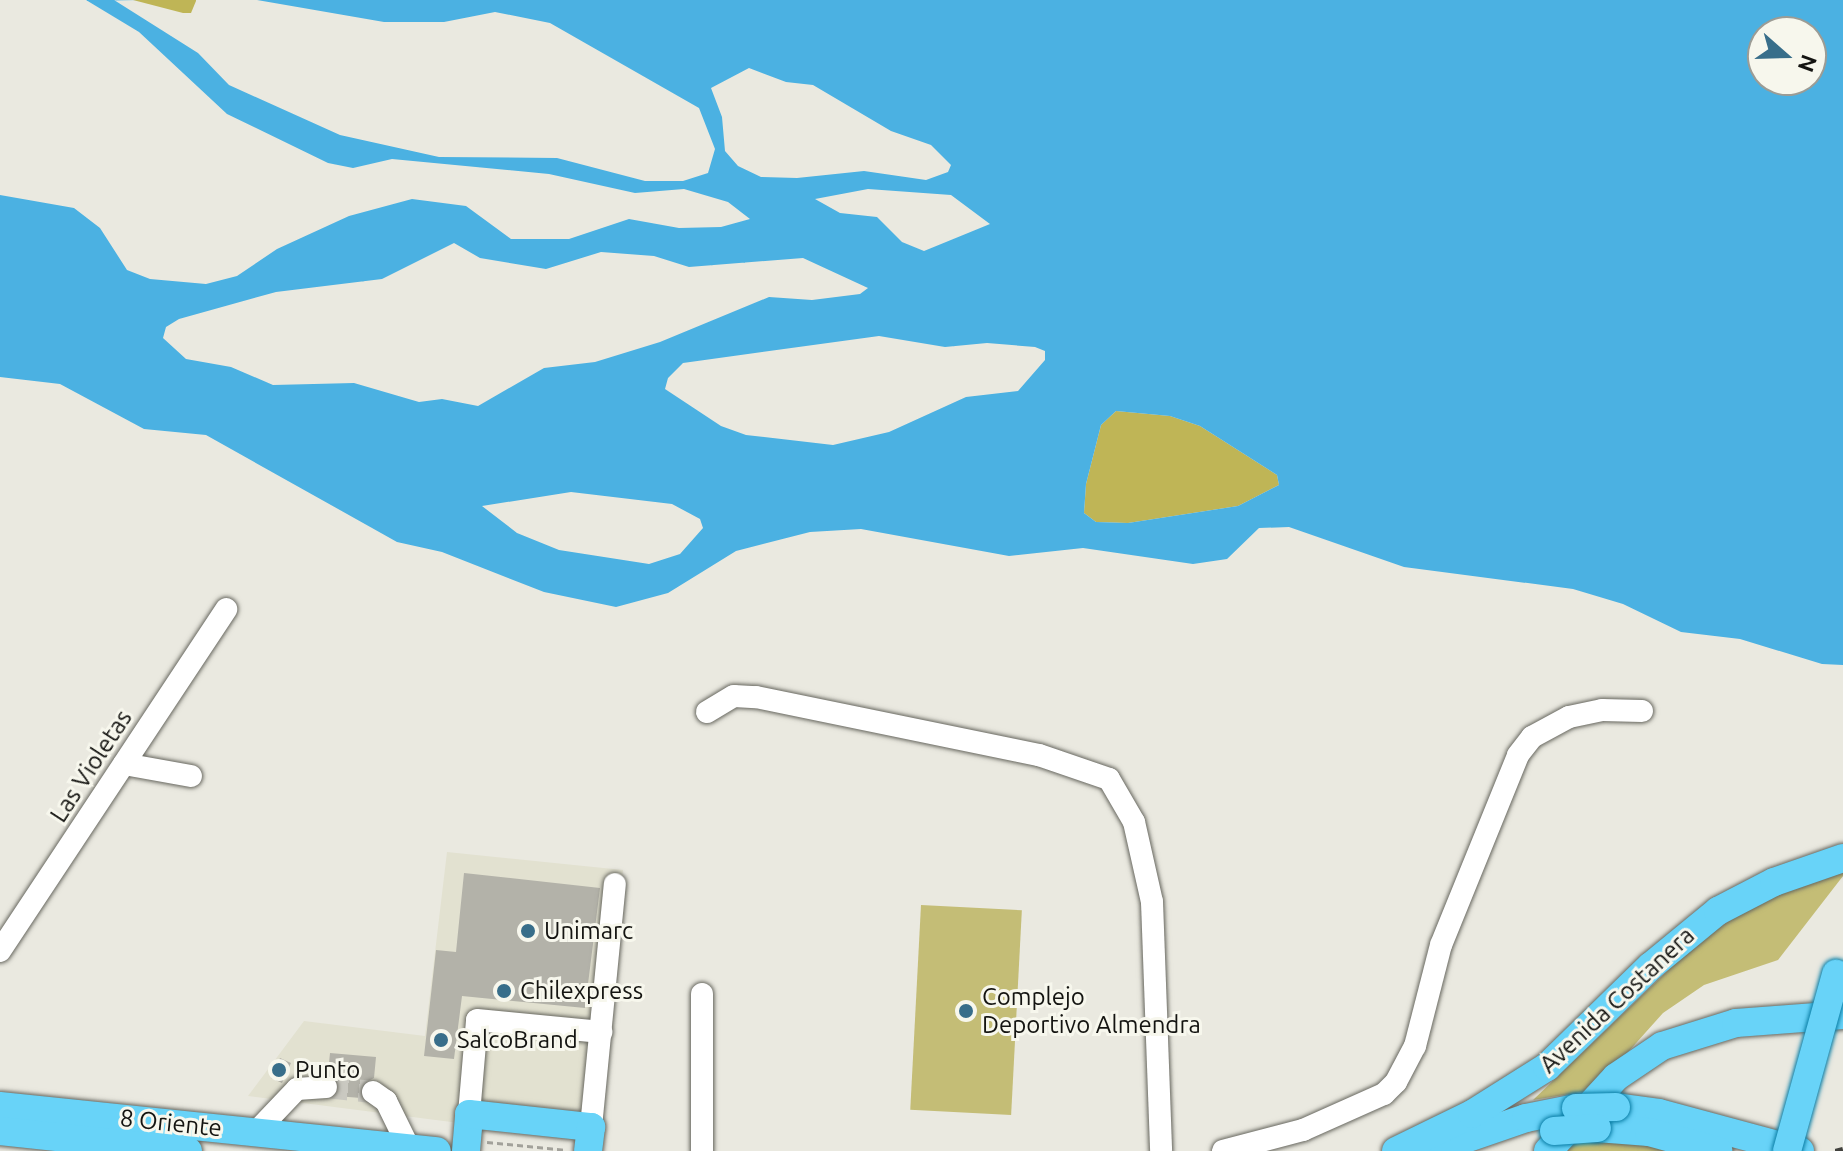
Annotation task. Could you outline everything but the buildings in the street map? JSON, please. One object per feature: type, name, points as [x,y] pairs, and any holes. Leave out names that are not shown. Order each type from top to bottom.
[{"type":"main road","name":"Avenida Costanera","points":[[1396,1151],[1485,1107],[1547,1067],[1659,958],[1711,916],[1774,882],[1843,858]]},
{"type":"main road","points":[[1477,1151],[1551,1141],[1606,1118],[1659,1113],[1787,1149],[1839,965]]},
{"type":"main road","points":[[1551,1141],[1616,1077],[1671,1042],[1736,1023],[1843,1015]]},
{"type":"main road","name":"8 Oriente","points":[[0,1106],[423,1150]]},
{"type":"main road","points":[[1430,1151],[1526,1118],[1576,1108],[1715,1150]]},
{"type":"main road","points":[[466,1151],[469,1114],[590,1139]]},
{"type":"main road","name":"8 Oriente","points":[[0,1131],[188,1151]]},
{"type":"street","name":"Las Violetas","points":[[0,951],[226,609]]},
{"type":"street","points":[[707,712],[734,696],[756,697],[1039,755],[1109,779],[1134,822],[1152,902],[1161,1151]]},
{"type":"street","points":[[1223,1151],[1303,1130],[1384,1094],[1396,1082],[1415,1046],[1441,945],[1518,755],[1532,737],[1569,717],[1602,710],[1642,711]]},
{"type":"street","points":[[124,764],[191,776]]},
{"type":"street","points":[[590,1139],[615,884]]},
{"type":"street","points":[[702,994],[702,1151]]},
{"type":"street","points":[[469,1114],[477,1020],[601,1032]]},
{"type":"street","points":[[256,1132],[297,1089],[326,1087]]},
{"type":"street","points":[[373,1092],[384,1096],[423,1150]]},
{"type":"shaded area","points":[[133,0],[196,1],[191,13],[183,13]]},
{"type":"shaded area","points":[[1116,411],[1170,416],[1200,426],[1277,475],[1279,485],[1238,506],[1128,523],[1096,522],[1084,513],[1086,484],[1101,425]]},
{"type":"shaded area","points":[[447,852],[623,870],[599,1141],[248,1096],[304,1021],[425,1036]]},
{"type":"shaded area","points":[[1843,867],[1843,876],[1778,960],[1704,985],[1663,1013],[1594,1090],[1533,1100],[1702,938],[1779,890]]},
{"type":"shaded area","name":"Complejo Deportivo Almendra","points":[[921,905],[1022,910],[1011,1115],[910,1110]]},
{"type":"shaded area","points":[[1609,1138],[1686,1151],[1562,1151],[1570,1145]]},
{"type":"water","points":[[86,0],[114,0],[198,53],[229,85],[340,135],[439,157],[557,158],[645,181],[683,181],[708,173],[715,149],[699,108],[550,23],[495,12],[444,22],[384,22],[257,0],[1843,0],[1843,665],[1822,664],[1740,639],[1681,632],[1623,604],[1573,589],[1404,567],[1289,527],[1259,528],[1227,559],[1193,564],[1083,548],[1009,556],[861,529],[810,532],[736,551],[668,593],[616,607],[544,592],[442,552],[397,542],[206,435],[144,429],[60,384],[0,377],[0,195],[74,208],[100,228],[127,270],[150,279],[206,284],[237,276],[277,249],[349,216],[412,199],[466,206],[511,239],[569,239],[629,219],[679,228],[721,227],[750,219],[728,202],[684,189],[635,193],[549,174],[392,159],[353,168],[328,163],[227,114],[139,32]],"holes":[[[749,68],[786,82],[813,85],[891,131],[931,145],[951,165],[948,172],[926,180],[864,171],[797,178],[761,177],[738,166],[725,151],[722,117],[711,88]],[[868,189],[951,195],[990,224],[924,251],[902,242],[877,217],[840,213],[815,199]],[[454,243],[480,258],[546,269],[601,252],[654,256],[689,267],[803,258],[868,288],[860,294],[812,300],[769,297],[660,342],[595,362],[544,368],[478,406],[442,399],[419,402],[354,383],[273,385],[231,367],[186,359],[163,338],[166,327],[179,319],[276,292],[382,279]],[[879,336],[945,347],[987,343],[1035,347],[1045,351],[1045,360],[1018,391],[966,397],[889,432],[833,445],[746,435],[721,426],[665,389],[668,378],[683,363]],[[1116,411],[1170,416],[1200,426],[1277,475],[1279,485],[1238,506],[1128,523],[1096,522],[1084,513],[1086,484],[1101,425]],[[571,492],[672,504],[700,519],[703,528],[680,554],[649,564],[559,550],[517,533],[482,506]]]},
{"type":"tunnel","points":[[326,1087],[373,1092]]},
{"type":"railway","points":[[1835,1151],[1843,1149]]},
{"type":"place","name":"Unimarc","points":[[528,931]]},
{"type":"place","name":"Chilexpress","points":[[504,991]]},
{"type":"place","name":"Complejo Deportivo Almendra","points":[[966,1011]]},
{"type":"place","name":"SalcoBrand","points":[[441,1040]]},
{"type":"place","name":"Punto","points":[[279,1070]]}]
